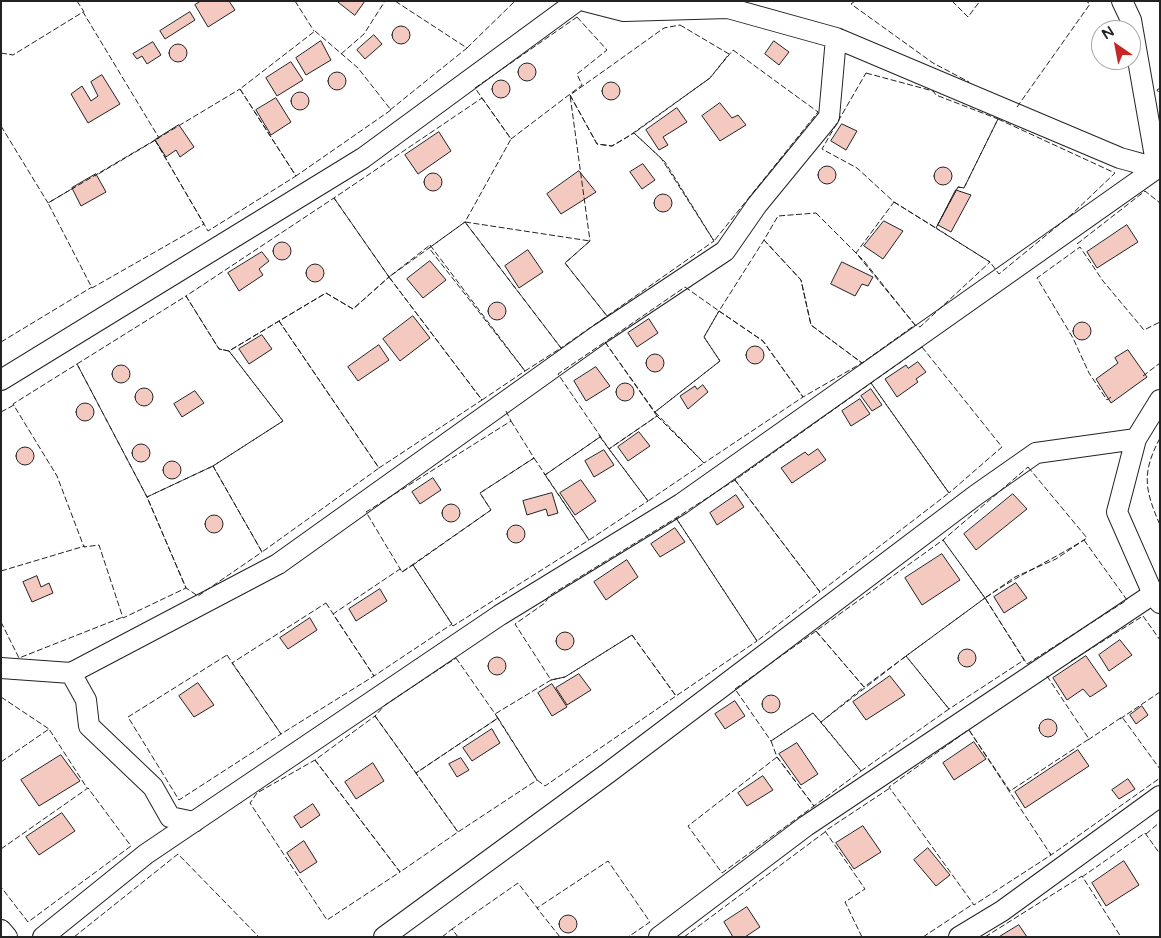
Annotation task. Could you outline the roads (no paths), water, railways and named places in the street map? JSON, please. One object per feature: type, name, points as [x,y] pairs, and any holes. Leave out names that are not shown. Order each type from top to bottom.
[{"type":"street","points":[[1,380],[362,158],[577,1]]},
{"type":"street","points":[[585,1],[624,11],[755,8],[836,38],[1120,158],[1159,168]]},
{"type":"street","points":[[1122,1],[1131,20],[1159,168]]},
{"type":"street","points":[[1,668],[71,673],[278,564],[600,334],[725,251],[757,205],[829,117],[836,38]]},
{"type":"street","points":[[42,937],[146,854],[500,616],[681,504],[1159,168]]},
{"type":"street","points":[[659,937],[806,826],[1156,598],[1117,512],[1136,439],[1160,400]]},
{"type":"street","points":[[384,937],[608,773],[976,495],[1036,453],[1136,439]]},
{"type":"street","points":[[71,673],[86,700],[89,726],[153,787],[170,816],[194,822]]},
{"type":"street","points":[[959,937],[1002,911],[1160,796]]},
{"type":"street","points":[[1,930],[7,937]]}]
